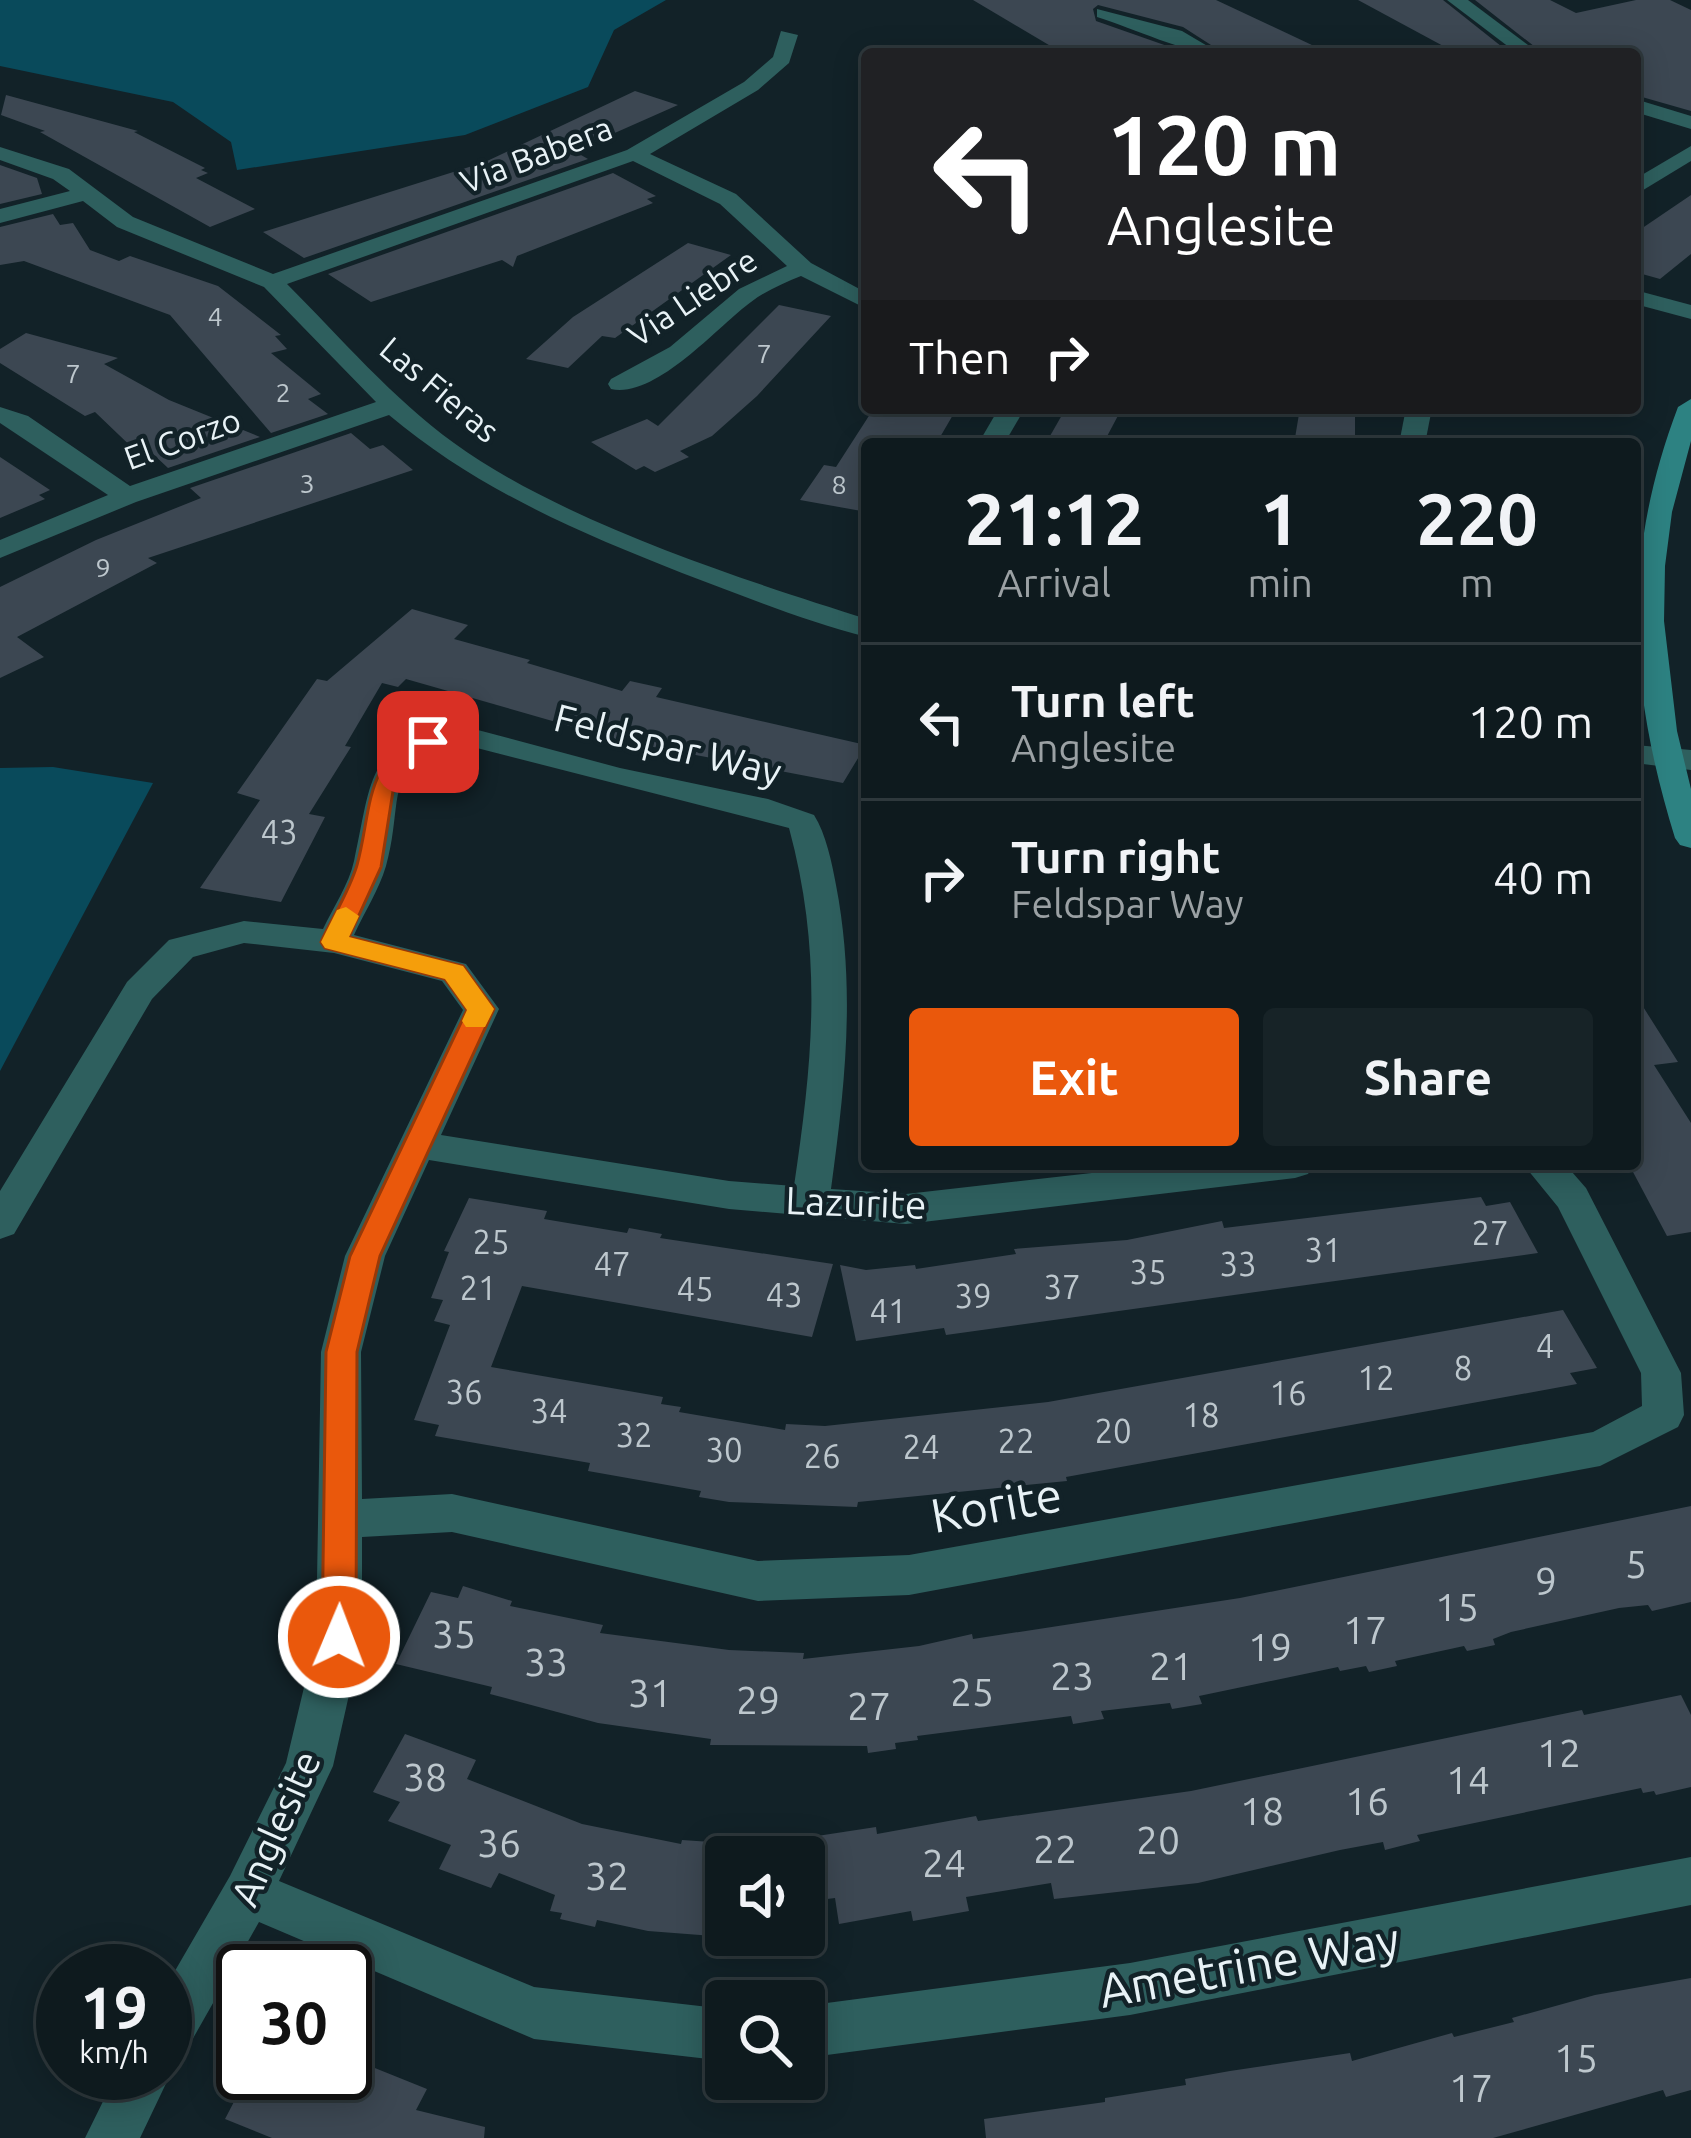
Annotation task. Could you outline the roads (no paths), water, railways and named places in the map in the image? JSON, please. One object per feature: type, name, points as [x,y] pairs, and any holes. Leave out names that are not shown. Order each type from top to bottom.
[{"type":"main road","points":[[1691,406],[1662,481],[1648,597],[1664,757],[1691,838]]},
{"type":"street","points":[[1456,0],[1522,48]]},
{"type":"street","points":[[1104,13],[1199,48]]},
{"type":"street","name":"Via Babera","points":[[272,282],[634,154],[752,86],[782,59],[788,35]]},
{"type":"street","points":[[1641,107],[1691,123]]},
{"type":"street","points":[[1641,185],[1691,152]]},
{"type":"street","name":"Las Fieras","points":[[0,153],[61,174],[125,222],[272,282],[392,405],[445,449],[592,528],[780,602],[861,626]]},
{"type":"street","points":[[634,154],[728,200],[803,268],[861,299]]},
{"type":"street","points":[[0,216],[87,193]]},
{"type":"street","name":"Via Liebre","points":[[620,384],[677,353],[760,281],[803,268]]},
{"type":"street","points":[[1641,300],[1691,312]]},
{"type":"street","name":"El Corzo","points":[[0,550],[127,496],[392,405]]},
{"type":"street","points":[[0,415],[20,421],[127,496]]},
{"type":"street","name":"Feldspar Way","points":[[334,942],[369,867],[382,784],[400,759],[428,742],[473,738],[618,777],[768,809],[803,822],[820,874],[833,957],[834,1017],[810,1204]]},
{"type":"street","points":[[0,1223],[139,992],[181,948],[244,932],[334,942]]},
{"type":"street","name":"Anglesite","points":[[192,1991],[248,1893],[309,1766],[339,1637],[341,1352],[365,1256],[481,1009],[454,972],[334,942]]},
{"type":"street","name":"Lazurite","points":[[419,1144],[810,1204],[906,1210],[1183,1170]]},
{"type":"street","name":"Korite","points":[[340,1520],[452,1513],[758,1581],[909,1575],[1600,1448],[1663,1415],[1660,1373],[1573,1198],[1547,1170]]},
{"type":"street","name":"Ametrine Way","points":[[825,2029],[1130,1989],[1691,1881]]},
{"type":"street","points":[[248,1893],[534,2013],[705,2033]]},
{"type":"street","points":[[112,2138],[131,2100]]}]
